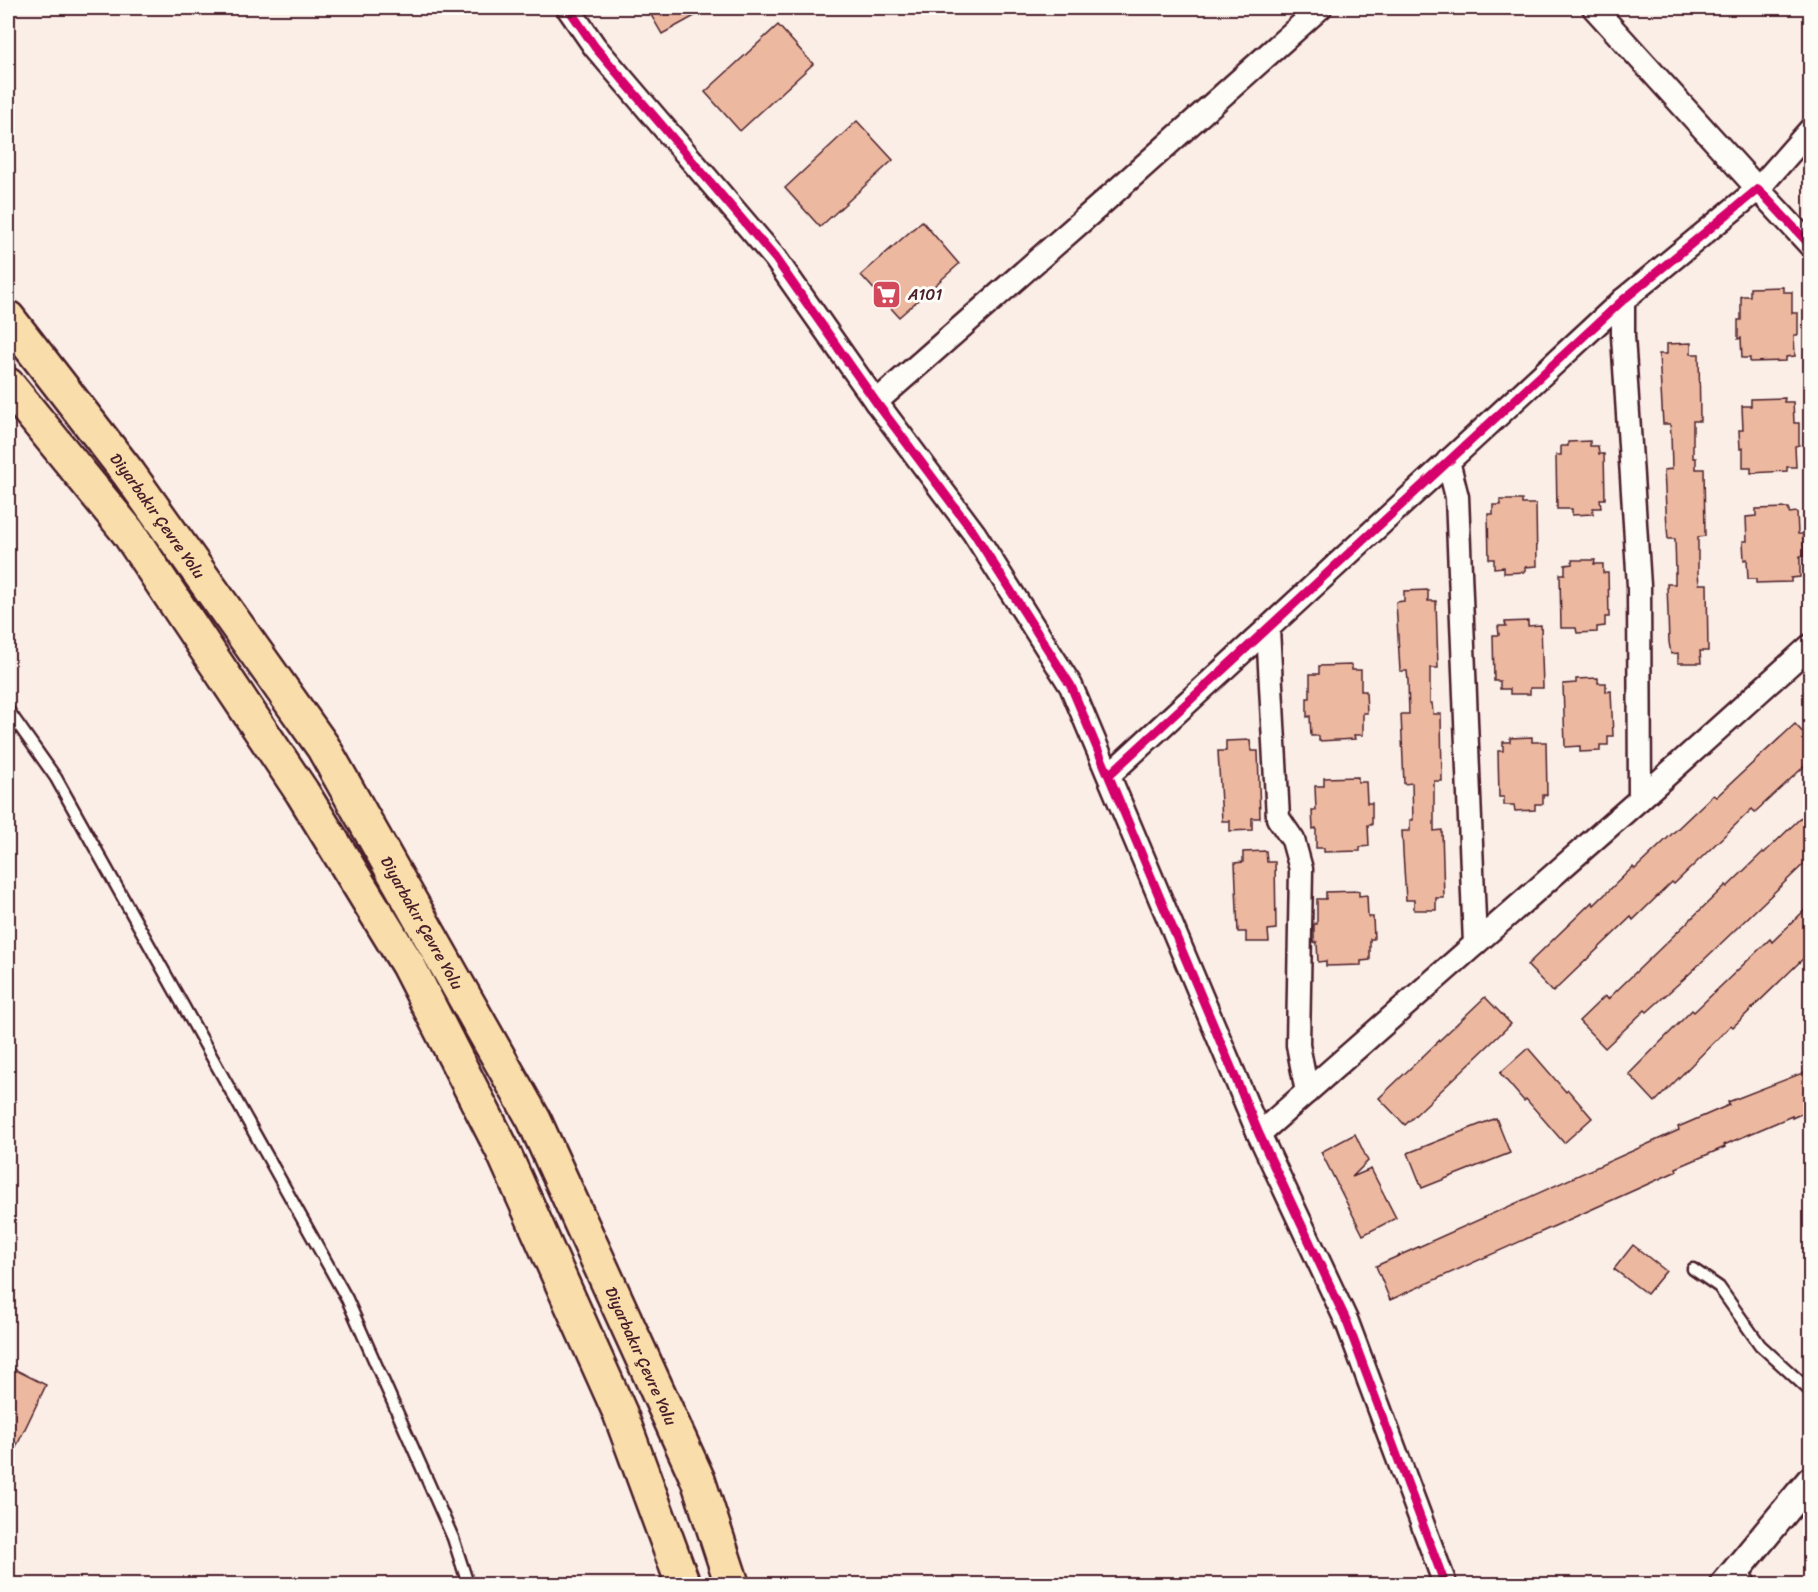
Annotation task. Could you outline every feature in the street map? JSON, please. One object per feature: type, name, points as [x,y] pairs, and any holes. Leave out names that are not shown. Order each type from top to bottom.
[{"type":"highway","name":"Diyarbakır Çevre Yolu","points":[[8,318],[129,474],[323,747],[534,1120],[698,1480],[732,1584]]},
{"type":"highway","name":"Diyarbakır Çevre Yolu","points":[[8,385],[128,532],[302,792],[408,965],[502,1149],[620,1413],[683,1584]]},
{"type":"street","points":[[568,8],[595,47],[775,258],[876,402],[974,533],[1071,686],[1259,1134],[1322,1273],[1347,1322],[1445,1584]]},
{"type":"street","points":[[876,402],[1320,8]]},
{"type":"street","points":[[1594,8],[1810,245]]},
{"type":"street","points":[[1109,775],[1623,300],[1758,189],[1810,130]]},
{"type":"street","points":[[1623,300],[1623,336],[1639,586],[1640,799]]},
{"type":"street","points":[[1448,461],[1457,497],[1475,944]]},
{"type":"street","points":[[1268,628],[1278,818],[1293,840],[1301,869],[1298,1045],[1307,1092]]},
{"type":"street","points":[[1259,1134],[1640,799],[1810,646]]},
{"type":"street","points":[[1739,1578],[1810,1481]]},
{"type":"lane","points":[[8,710],[56,778],[347,1299],[453,1538],[468,1584]]},
{"type":"lane","points":[[1693,1269],[1719,1287],[1760,1345],[1810,1391]]},
{"type":"building","points":[[647,8],[709,8],[662,34]]},
{"type":"building","points":[[778,25],[813,64],[740,131],[705,92]]},
{"type":"building","points":[[857,121],[893,160],[820,227],[785,188]]},
{"type":"building","points":[[922,221],[959,264],[899,317],[861,275]]},
{"type":"building","points":[[1783,287],[1783,292],[1792,292],[1792,313],[1798,313],[1798,335],[1794,335],[1795,356],[1786,357],[1786,361],[1750,362],[1750,358],[1742,358],[1741,338],[1738,339],[1741,296],[1750,296],[1750,288]]},
{"type":"building","points":[[1691,343],[1691,354],[1699,354],[1700,421],[1693,421],[1693,458],[1696,458],[1696,469],[1704,469],[1705,536],[1698,537],[1698,573],[1699,584],[1707,584],[1708,651],[1700,651],[1701,663],[1678,663],[1678,653],[1671,654],[1669,642],[1667,584],[1675,584],[1675,539],[1668,539],[1667,528],[1664,470],[1672,469],[1671,434],[1670,424],[1663,424],[1659,354],[1667,354],[1667,344]]},
{"type":"building","points":[[1785,398],[1784,402],[1793,402],[1794,423],[1799,423],[1799,445],[1795,446],[1796,467],[1787,467],[1787,471],[1751,473],[1751,468],[1743,468],[1743,448],[1740,449],[1739,430],[1743,430],[1742,406],[1751,406],[1751,399]]},
{"type":"building","points":[[1590,441],[1590,446],[1598,446],[1599,454],[1604,454],[1605,499],[1600,499],[1601,508],[1593,508],[1593,514],[1572,515],[1572,509],[1557,509],[1556,455],[1561,455],[1561,446],[1568,446],[1568,442]]},
{"type":"building","points":[[1500,500],[1522,500],[1522,504],[1536,504],[1537,566],[1525,567],[1525,572],[1504,573],[1504,567],[1494,568],[1494,559],[1489,559],[1488,514],[1493,514],[1493,505],[1500,505]]},
{"type":"building","points":[[1789,508],[1789,513],[1797,512],[1798,534],[1803,534],[1804,556],[1800,556],[1800,577],[1791,578],[1791,582],[1756,583],[1756,579],[1748,579],[1743,541],[1747,541],[1746,517],[1756,516],[1756,509]]},
{"type":"building","points":[[1572,560],[1595,560],[1594,564],[1603,564],[1603,573],[1608,573],[1609,617],[1605,617],[1605,626],[1597,627],[1597,632],[1577,633],[1576,628],[1561,628],[1560,574],[1565,574],[1565,565],[1572,564]]},
{"type":"building","points":[[1428,590],[1428,601],[1436,601],[1438,668],[1430,668],[1430,703],[1432,703],[1433,714],[1441,714],[1442,781],[1434,781],[1434,831],[1442,830],[1444,898],[1436,898],[1436,910],[1414,910],[1414,900],[1406,900],[1403,852],[1402,831],[1410,831],[1410,820],[1413,820],[1412,783],[1404,784],[1401,714],[1409,714],[1408,681],[1407,671],[1400,671],[1396,602],[1404,601],[1404,591]]},
{"type":"building","points":[[1528,621],[1528,626],[1541,625],[1543,688],[1530,688],[1530,694],[1510,694],[1510,689],[1500,689],[1500,681],[1494,681],[1493,635],[1499,635],[1498,626],[1506,626],[1505,622]]},
{"type":"building","points":[[1352,665],[1352,670],[1361,670],[1361,691],[1366,691],[1367,713],[1363,713],[1363,735],[1354,735],[1355,739],[1319,741],[1319,736],[1311,736],[1310,716],[1307,717],[1310,674],[1319,674],[1319,666]]},
{"type":"building","points":[[1598,678],[1598,683],[1606,683],[1606,692],[1611,691],[1613,736],[1608,736],[1608,745],[1600,745],[1600,751],[1580,752],[1580,746],[1565,747],[1563,684],[1576,683],[1576,679]]},
{"type":"building","points":[[1795,724],[1810,740],[1810,761],[1755,812],[1752,809],[1633,920],[1631,917],[1553,992],[1527,965],[1592,902],[1594,905],[1633,867],[1635,869],[1713,795],[1716,797]]},
{"type":"building","points":[[1532,737],[1532,742],[1546,742],[1547,795],[1543,795],[1543,804],[1535,804],[1535,810],[1515,811],[1514,805],[1504,805],[1504,797],[1499,797],[1498,751],[1503,751],[1503,742],[1510,742],[1510,738]]},
{"type":"building","points":[[1250,740],[1251,751],[1258,751],[1260,818],[1252,818],[1252,830],[1230,831],[1230,821],[1222,821],[1218,751],[1226,751],[1226,741]]},
{"type":"building","points":[[1358,777],[1358,782],[1366,782],[1367,803],[1372,803],[1372,825],[1368,825],[1369,846],[1360,847],[1360,851],[1324,852],[1324,848],[1316,848],[1316,828],[1313,829],[1312,810],[1316,810],[1315,786],[1324,786],[1324,778]]},
{"type":"building","points":[[1810,809],[1810,858],[1686,977],[1647,1012],[1645,1010],[1605,1048],[1579,1021],[1605,996],[1608,999],[1726,885],[1727,887]]},
{"type":"building","points":[[1266,851],[1267,862],[1275,862],[1276,929],[1268,930],[1269,942],[1246,942],[1246,932],[1238,932],[1235,863],[1243,862],[1243,852]]},
{"type":"building","points":[[1359,891],[1359,896],[1367,895],[1368,917],[1373,917],[1374,939],[1370,939],[1370,960],[1361,961],[1361,965],[1326,966],[1326,961],[1318,962],[1317,942],[1314,943],[1317,899],[1326,899],[1326,892]]},
{"type":"building","points":[[1810,905],[1810,952],[1733,1027],[1731,1025],[1655,1102],[1629,1074],[1692,1010],[1694,1012],[1770,939],[1772,942]]},
{"type":"building","points":[[1485,997],[1511,1024],[1405,1125],[1379,1098]]},
{"type":"building","points":[[1528,1048],[1592,1118],[1564,1143],[1500,1073]]},
{"type":"building","points":[[1810,1070],[1810,1110],[1724,1145],[1725,1147],[1676,1168],[1677,1171],[1390,1300],[1376,1266],[1679,1130],[1678,1127],[1729,1105],[1728,1102]]},
{"type":"building","points":[[1496,1118],[1510,1153],[1422,1188],[1408,1153]]},
{"type":"building","points":[[1355,1134],[1368,1161],[1352,1177],[1371,1169],[1396,1218],[1363,1235],[1321,1152]]},
{"type":"building","points":[[1633,1245],[1666,1271],[1647,1294],[1614,1269]]},
{"type":"building","points":[[8,1366],[46,1385],[8,1464]]},
{"type":"cycle path","points":[[568,8],[595,47],[775,258],[876,402],[974,533],[1071,686],[1259,1134],[1347,1322],[1445,1584]]},
{"type":"cycle path","points":[[1109,775],[1623,300],[1758,189],[1810,245]]},
{"type":"place","name":"A101","points":[[887,294]]}]
